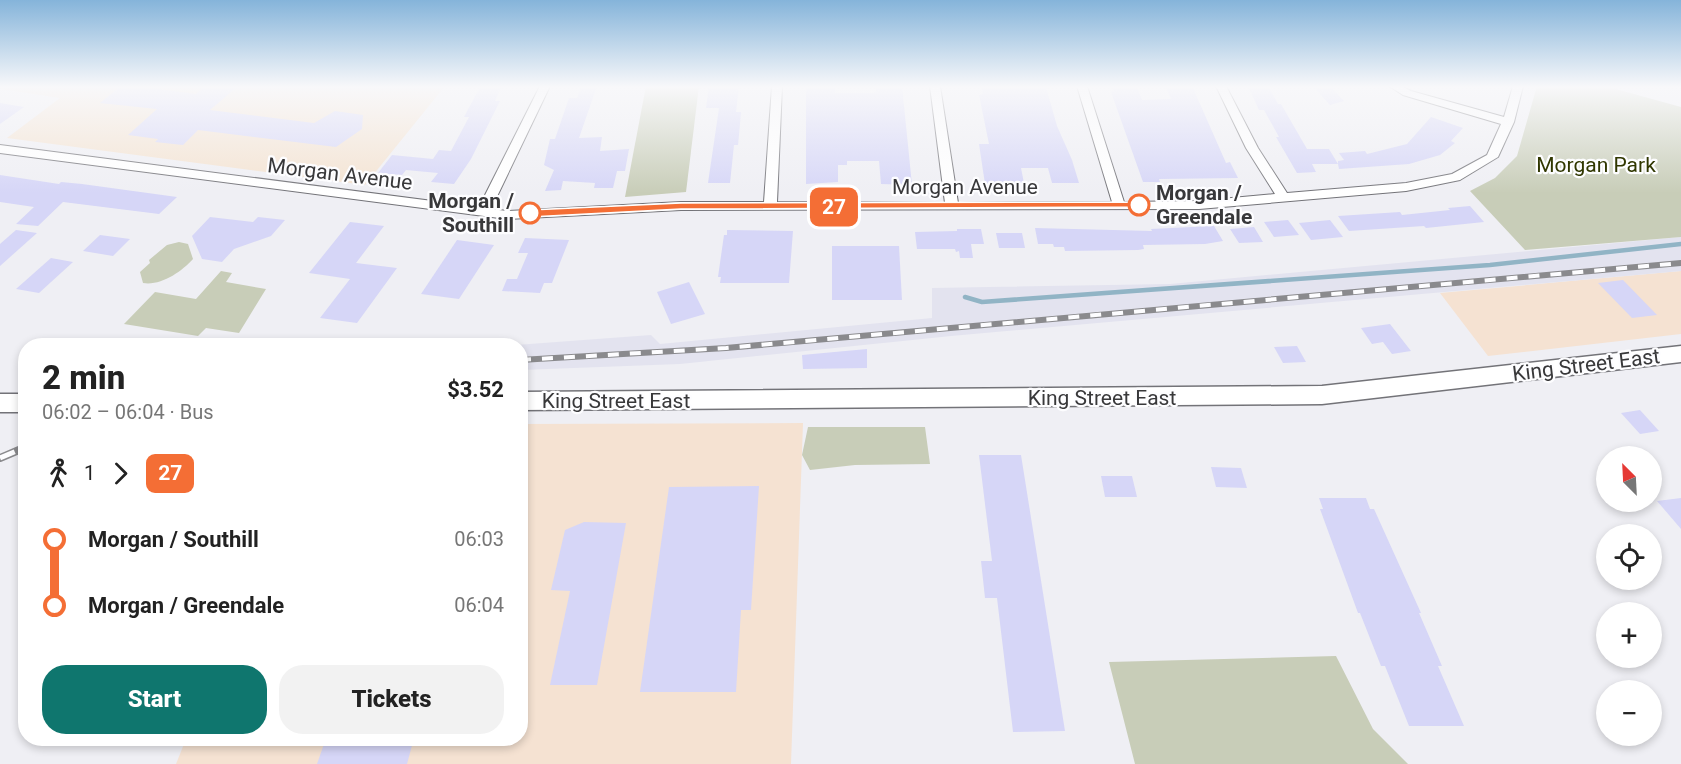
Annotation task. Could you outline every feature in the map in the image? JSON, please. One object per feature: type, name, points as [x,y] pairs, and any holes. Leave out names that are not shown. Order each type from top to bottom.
[{"type":"main road","name":"King Street East","points":[[528,401],[1322,395],[1681,354]]},
{"type":"main road","points":[[0,403],[18,403]]},
{"type":"street","points":[[483,213],[528,122]]},
{"type":"street","points":[[770,207],[775,122]]},
{"type":"street","points":[[940,122],[952,207]]},
{"type":"street","points":[[1093,122],[1119,205]]},
{"type":"street","points":[[1239,122],[1252,148],[1283,197]]},
{"type":"street","name":"Morgan Avenue","points":[[0,149],[507,215],[681,206],[952,207],[1199,204],[1406,187],[1456,177],[1492,157],[1508,122]]},
{"type":"shaded area","points":[[29,122],[416,122],[365,185],[7,138]]},
{"type":"shaded area","points":[[1681,237],[1681,271],[951,336],[680,364],[528,370],[528,344],[651,335],[660,344],[932,318],[932,288],[1170,284]]},
{"type":"shaded area","points":[[1681,271],[1681,334],[1488,356],[1440,293]]},
{"type":"shaded area","points":[[803,423],[791,764],[176,764],[183,746],[528,746],[528,424]]},
{"type":"green space","points":[[639,122],[695,122],[686,192],[625,197]]},
{"type":"green space","name":"Morgan Park","points":[[1527,122],[1681,122],[1681,237],[1525,250],[1470,191],[1495,178],[1517,156]]},
{"type":"green space","points":[[179,242],[188,244],[193,259],[183,269],[164,280],[143,283],[140,272],[150,263],[149,260],[167,245]]},
{"type":"green space","points":[[221,271],[232,273],[226,282],[266,289],[239,333],[206,328],[198,336],[124,324],[155,292],[196,299]]},
{"type":"green space","points":[[808,427],[925,427],[930,464],[855,465],[810,470],[802,455]]},
{"type":"green space","points":[[1336,656],[1373,729],[1408,764],[1135,764],[1109,662]]},
{"type":"building","points":[[143,122],[363,122],[362,129],[336,147],[198,130],[183,145],[155,142],[158,139],[128,135]]},
{"type":"building","points":[[467,122],[490,122],[471,159],[454,184],[431,182],[438,173],[406,170],[402,175],[378,173],[392,155],[433,159],[439,150],[451,151]]},
{"type":"building","points":[[561,122],[585,122],[579,138],[602,137],[600,151],[629,149],[625,171],[617,171],[613,188],[594,188],[595,183],[563,181],[561,190],[545,191],[554,170],[544,165],[550,139],[555,139]]},
{"type":"building","points":[[717,122],[740,122],[738,145],[734,145],[730,183],[708,183]]},
{"type":"building","points":[[806,122],[906,122],[912,185],[881,184],[879,161],[847,161],[847,165],[838,165],[838,182],[806,184]]},
{"type":"building","points":[[984,122],[1056,122],[1079,183],[1052,183],[1048,168],[1021,168],[1024,183],[985,184],[979,144],[989,144]]},
{"type":"building","points":[[1122,122],[1208,122],[1226,163],[1230,162],[1238,178],[1159,179],[1160,182],[1143,182]]},
{"type":"building","points":[[1270,122],[1291,122],[1307,149],[1329,149],[1338,164],[1312,164],[1316,172],[1297,173],[1276,137],[1279,137]]},
{"type":"building","points":[[1427,122],[1445,122],[1463,128],[1451,141],[1455,143],[1440,155],[1409,164],[1339,169],[1338,161],[1344,160],[1339,153],[1365,151],[1367,154],[1407,144]]},
{"type":"building","points":[[0,175],[177,197],[159,214],[63,202],[38,226],[16,224],[34,207],[0,202]]},
{"type":"building","points":[[1470,206],[1484,222],[1426,228],[1424,226],[1349,231],[1338,216],[1400,212],[1402,215]]},
{"type":"building","points":[[210,217],[253,222],[258,217],[285,220],[271,236],[234,249],[222,262],[202,259],[192,236]]},
{"type":"building","points":[[1288,220],[1299,235],[1274,237],[1264,222]]},
{"type":"building","points":[[1330,220],[1343,237],[1311,240],[1299,223]]},
{"type":"building","points":[[350,222],[384,226],[356,263],[397,268],[357,323],[320,318],[350,279],[309,273]]},
{"type":"building","points":[[1214,226],[1223,241],[1205,244],[1143,245],[1144,249],[1138,250],[1065,251],[1064,247],[1054,247],[1053,244],[1038,244],[1035,228],[1152,231],[1151,229]]},
{"type":"building","points":[[1254,227],[1263,242],[1239,243],[1230,229]]},
{"type":"building","points":[[957,229],[981,229],[984,244],[971,244],[973,258],[960,258],[959,251],[956,252],[955,249],[917,249],[915,232],[957,231]]},
{"type":"building","points":[[16,230],[37,233],[0,266],[0,244]]},
{"type":"building","points":[[727,230],[793,231],[789,283],[720,283],[721,277],[718,277],[724,235],[727,235]]},
{"type":"building","points":[[996,233],[1022,233],[1025,248],[999,248]]},
{"type":"building","points":[[100,235],[130,239],[113,256],[83,251]]},
{"type":"building","points":[[525,238],[569,240],[552,283],[544,283],[540,293],[502,291],[507,279],[517,279],[528,253],[518,253]]},
{"type":"building","points":[[457,240],[494,245],[459,299],[421,294]]},
{"type":"building","points":[[832,246],[899,246],[902,300],[832,300]]},
{"type":"building","points":[[51,258],[73,262],[39,293],[16,289]]},
{"type":"building","points":[[1623,280],[1657,315],[1632,318],[1598,283]]},
{"type":"building","points":[[689,282],[705,314],[671,324],[657,292]]},
{"type":"building","points":[[1390,324],[1411,351],[1392,354],[1383,342],[1372,344],[1361,328]]},
{"type":"building","points":[[1297,346],[1306,362],[1283,363],[1274,347]]},
{"type":"building","points":[[867,349],[867,368],[803,369],[802,355]]},
{"type":"building","points":[[1640,410],[1659,431],[1640,434],[1621,413]]},
{"type":"building","points":[[979,455],[1021,455],[1065,731],[1013,732],[997,598],[985,598],[981,561],[992,561]]},
{"type":"building","points":[[1211,467],[1241,468],[1247,488],[1216,487]]},
{"type":"building","points":[[1101,476],[1132,476],[1137,497],[1105,497]]},
{"type":"building","points":[[759,486],[751,610],[741,610],[736,692],[640,692],[669,487]]},
{"type":"building","points":[[1319,498],[1366,498],[1370,509],[1374,509],[1421,613],[1419,613],[1442,666],[1438,666],[1464,726],[1409,726],[1385,666],[1381,666],[1360,613],[1358,613],[1320,509],[1323,509]]},
{"type":"building","points":[[1681,498],[1681,529],[1662,507],[1662,500]]},
{"type":"building","points":[[584,522],[626,523],[597,685],[550,685],[570,591],[551,590],[565,530]]},
{"type":"building","points":[[323,746],[412,746],[407,764],[317,764]]},
{"type":"waterway","points":[[965,297],[982,302],[1490,265],[1681,244]]},
{"type":"railway","points":[[528,360],[726,348],[1681,263]]},
{"type":"railway","points":[[0,458],[18,450]]},
{"type":"bus line","name":"27","points":[[530,213],[681,206],[1139,205]]},
{"type":"place","name":"Morgan / Greendale","points":[[1139,205]]},
{"type":"place","name":"Morgan / Southill","points":[[530,213]]}]
